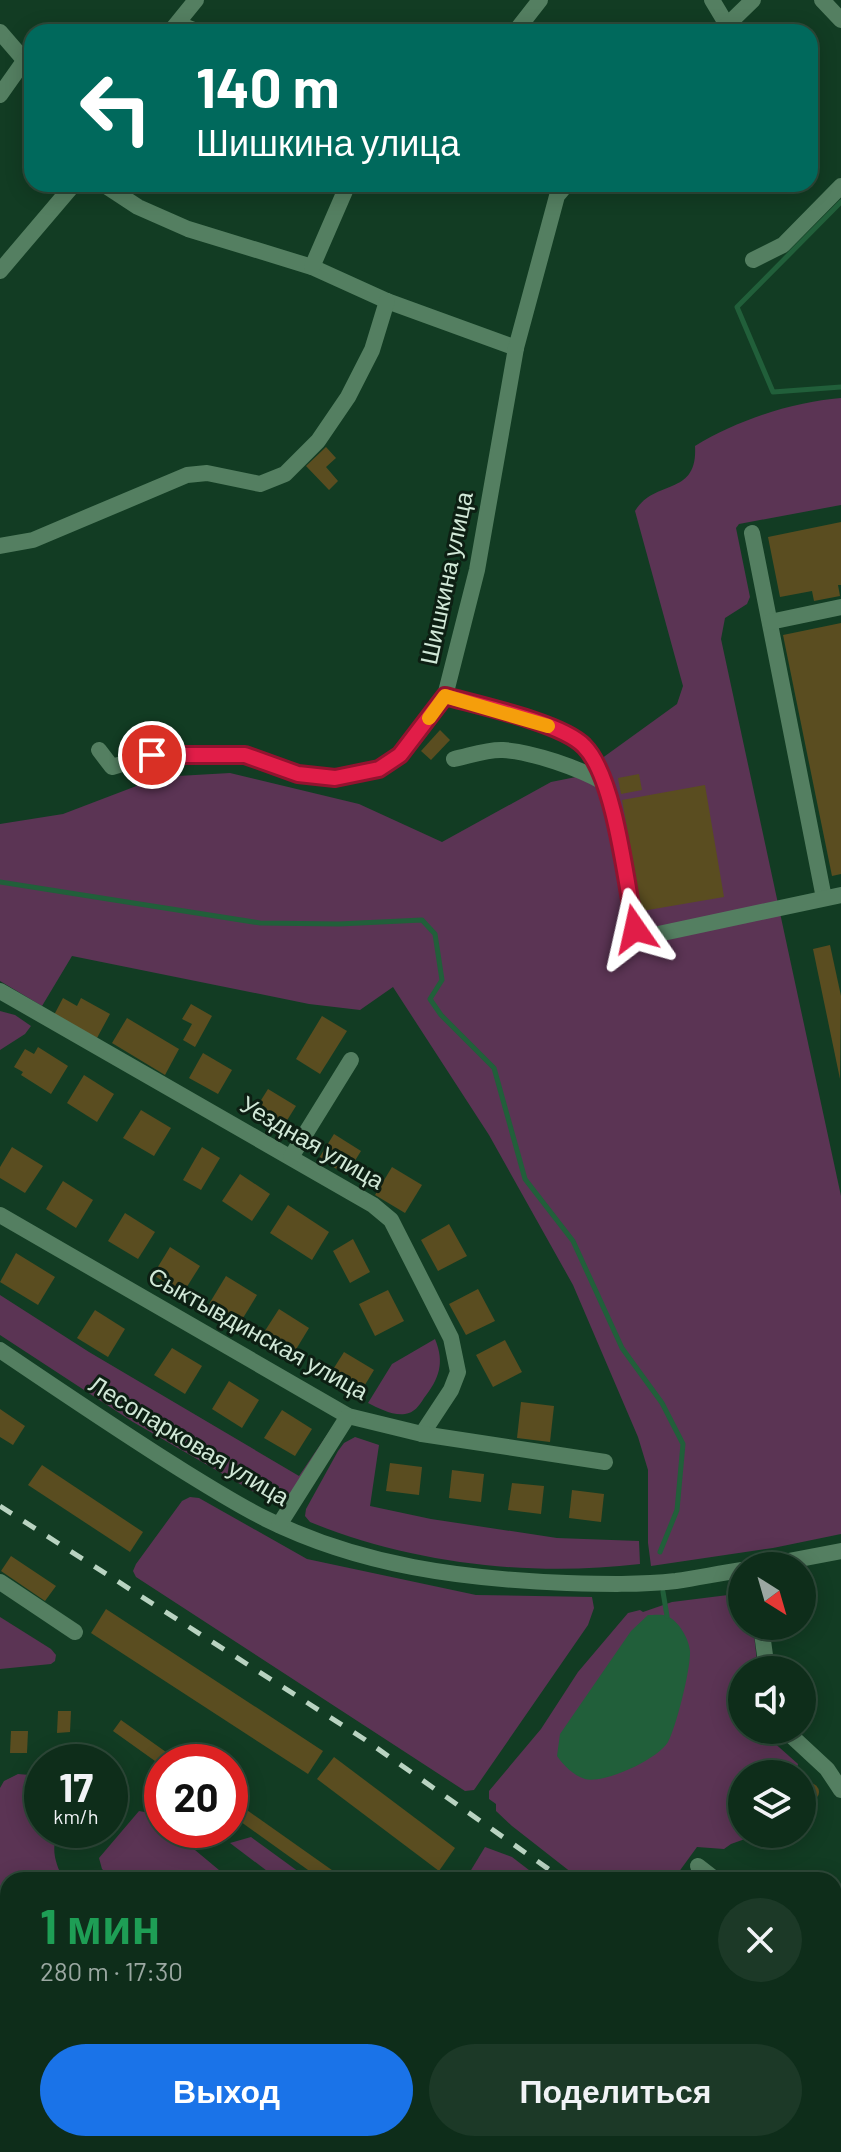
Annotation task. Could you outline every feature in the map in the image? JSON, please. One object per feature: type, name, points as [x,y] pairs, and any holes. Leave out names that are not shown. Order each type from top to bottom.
[{"type":"street","points":[[177,24],[196,0]]},
{"type":"street","points":[[521,24],[540,0]]},
{"type":"street","points":[[712,0],[721,24]]},
{"type":"street","points":[[728,24],[753,0]]},
{"type":"street","points":[[822,0],[841,20]]},
{"type":"street","points":[[0,32],[24,60]]},
{"type":"street","points":[[0,95],[24,69]]},
{"type":"street","points":[[753,260],[783,245],[841,186]]},
{"type":"street","points":[[0,271],[67,192]]},
{"type":"street","points":[[115,192],[138,207],[188,229],[312,267],[387,301],[516,348]]},
{"type":"street","points":[[312,267],[345,192]]},
{"type":"street","name":"Шишкина улица","points":[[99,750],[112,767],[152,755],[245,755],[298,774],[335,778],[379,769],[400,755],[445,696],[477,570],[516,348],[560,192]]},
{"type":"street","points":[[0,546],[33,540],[187,475],[207,473],[260,484],[285,474],[318,441],[348,397],[372,350],[387,301]]},
{"type":"street","points":[[752,533],[824,898]]},
{"type":"street","points":[[770,622],[841,607]]},
{"type":"street","points":[[445,696],[551,727],[584,745],[607,784],[635,929],[649,936],[841,895]]},
{"type":"street","points":[[454,759],[502,750],[570,767],[607,784]]},
{"type":"street","name":"Уездная улица","points":[[0,991],[373,1205],[391,1220],[451,1338],[458,1372],[451,1390],[422,1434]]},
{"type":"street","points":[[291,1157],[351,1060]]},
{"type":"street","name":"Сыктывдинская улица","points":[[0,1215],[348,1416],[422,1434],[605,1462]]},
{"type":"street","name":"Лесопарковая улица","points":[[0,1350],[215,1490],[279,1525],[334,1547],[390,1564],[446,1574],[524,1581],[608,1584],[674,1581],[728,1572]]},
{"type":"street","points":[[279,1525],[348,1416]]},
{"type":"street","points":[[816,1556],[841,1551]]},
{"type":"street","points":[[0,1582],[75,1632]]},
{"type":"street","points":[[800,1744],[827,1769],[841,1790]]},
{"type":"street","points":[[698,1866],[706,1872]]},
{"type":"shaded area","points":[[841,398],[841,505],[739,524],[736,528],[750,597],[747,604],[725,618],[721,639],[841,1196],[841,1534],[773,1548],[728,1552],[728,1555],[651,1566],[648,1470],[638,1437],[573,1285],[489,1135],[393,987],[360,1010],[309,1004],[72,956],[42,1006],[0,981],[0,824],[63,814],[160,777],[230,773],[359,804],[442,842],[551,782],[576,777],[677,704],[683,686],[635,511],[653,494],[683,480],[690,473],[695,446],[747,420]]},
{"type":"shaded area","points":[[0,1011],[15,1015],[31,1026],[25,1034],[0,1050]]},
{"type":"shaded area","points":[[0,1295],[89,1352],[299,1476],[333,1426],[283,1506],[273,1503],[133,1422],[0,1335]]},
{"type":"shaded area","points":[[435,1339],[440,1356],[439,1370],[416,1409],[396,1414],[368,1403],[392,1364]]},
{"type":"shaded area","points":[[355,1437],[379,1445],[370,1506],[431,1519],[557,1538],[639,1541],[640,1564],[557,1569],[473,1564],[390,1548],[310,1522],[305,1516],[306,1509],[338,1451]]},
{"type":"shaded area","points":[[190,1497],[199,1498],[307,1559],[476,1595],[592,1597],[594,1608],[588,1625],[474,1790],[465,1791],[136,1577],[133,1571],[136,1564],[182,1501]]},
{"type":"shaded area","points":[[728,1595],[728,1640],[755,1640],[756,1656],[728,1656],[728,1744],[776,1744],[794,1760],[728,1760],[728,1846],[724,1849],[697,1847],[679,1872],[571,1872],[496,1811],[496,1804],[489,1799],[489,1791],[541,1729],[578,1672],[628,1613],[643,1612],[672,1602]]},
{"type":"shaded area","points":[[648,1615],[663,1615],[676,1622],[690,1651],[686,1684],[671,1735],[654,1756],[630,1769],[605,1778],[585,1779],[569,1770],[557,1756],[560,1734],[631,1631]]},
{"type":"shaded area","points":[[0,1617],[51,1649],[56,1655],[55,1661],[0,1669]]},
{"type":"shaded area","points":[[24,1774],[24,1848],[55,1848],[60,1872],[0,1872],[0,1788],[4,1781]]},
{"type":"shaded area","points":[[139,1811],[144,1812],[144,1848],[193,1848],[221,1872],[106,1872],[99,1858],[108,1848],[128,1848],[128,1824]]},
{"type":"shaded area","points":[[251,1837],[299,1872],[268,1872],[237,1848],[248,1848],[248,1838]]},
{"type":"shaded area","points":[[485,1847],[512,1857],[532,1872],[470,1872]]},
{"type":"building","points":[[326,447],[336,458],[326,467],[338,481],[329,490],[306,466]]},
{"type":"building","points":[[841,522],[840,596],[814,601],[812,591],[780,597],[768,537]]},
{"type":"building","points":[[841,623],[841,874],[832,876],[783,635]]},
{"type":"building","points":[[440,730],[450,740],[431,760],[421,751]]},
{"type":"building","points":[[639,774],[642,790],[621,794],[618,778]]},
{"type":"building","points":[[705,785],[724,897],[642,911],[622,800]]},
{"type":"building","points":[[830,945],[841,996],[840,1079],[813,949]]},
{"type":"building","points":[[63,998],[77,1006],[81,998],[110,1014],[97,1038],[54,1015]]},
{"type":"building","points":[[191,1004],[212,1016],[195,1047],[183,1040],[192,1024],[182,1019]]},
{"type":"building","points":[[322,1016],[347,1031],[320,1074],[296,1059]]},
{"type":"building","points":[[127,1018],[179,1049],[165,1075],[112,1043]]},
{"type":"building","points":[[38,1047],[68,1066],[51,1094],[14,1067],[25,1049],[34,1054]]},
{"type":"building","points":[[203,1053],[232,1070],[218,1094],[189,1078]]},
{"type":"building","points":[[84,1075],[114,1094],[97,1122],[67,1103]]},
{"type":"building","points":[[268,1089],[296,1106],[281,1130],[253,1113]]},
{"type":"building","points":[[141,1110],[171,1128],[154,1156],[123,1138]]},
{"type":"building","points":[[334,1134],[361,1151],[346,1175],[319,1158]]},
{"type":"building","points":[[12,1147],[43,1166],[25,1193],[0,1178],[0,1167]]},
{"type":"building","points":[[202,1147],[220,1158],[201,1190],[183,1180]]},
{"type":"building","points":[[392,1167],[422,1185],[405,1213],[375,1195]]},
{"type":"building","points":[[240,1174],[270,1194],[252,1221],[222,1201]]},
{"type":"building","points":[[63,1181],[93,1200],[76,1228],[46,1209]]},
{"type":"building","points":[[288,1205],[329,1232],[312,1260],[270,1233]]},
{"type":"building","points":[[125,1213],[155,1232],[138,1259],[108,1241]]},
{"type":"building","points":[[449,1224],[467,1256],[438,1271],[421,1240]]},
{"type":"building","points":[[353,1239],[370,1272],[350,1283],[333,1251]]},
{"type":"building","points":[[170,1247],[200,1266],[183,1293],[153,1275]]},
{"type":"building","points":[[16,1253],[55,1277],[38,1305],[0,1282]]},
{"type":"building","points":[[226,1276],[257,1295],[240,1323],[209,1304]]},
{"type":"building","points":[[478,1289],[495,1321],[466,1335],[449,1304]]},
{"type":"building","points":[[388,1290],[404,1321],[375,1336],[359,1304]]},
{"type":"building","points":[[279,1309],[309,1328],[292,1356],[261,1337]]},
{"type":"building","points":[[95,1310],[125,1329],[108,1357],[77,1338]]},
{"type":"building","points":[[505,1340],[522,1372],[493,1387],[476,1355]]},
{"type":"building","points":[[172,1348],[202,1366],[185,1394],[154,1375]]},
{"type":"building","points":[[344,1352],[374,1370],[357,1398],[327,1379]]},
{"type":"building","points":[[229,1381],[259,1400],[242,1428],[212,1409]]},
{"type":"building","points":[[521,1402],[554,1406],[550,1442],[517,1438]]},
{"type":"building","points":[[0,1409],[25,1426],[13,1445],[0,1437]]},
{"type":"building","points":[[282,1410],[312,1429],[295,1456],[264,1438]]},
{"type":"building","points":[[390,1463],[422,1467],[419,1495],[386,1491]]},
{"type":"building","points":[[42,1465],[143,1532],[130,1552],[28,1485]]},
{"type":"building","points":[[452,1470],[484,1474],[481,1502],[449,1498]]},
{"type":"building","points":[[512,1483],[544,1486],[541,1514],[508,1510]]},
{"type":"building","points":[[572,1490],[604,1494],[601,1522],[569,1518]]},
{"type":"building","points":[[11,1556],[56,1586],[45,1601],[1,1571]]},
{"type":"building","points":[[106,1609],[323,1751],[308,1774],[91,1633]]},
{"type":"building","points":[[58,1711],[71,1711],[70,1732],[57,1733]]},
{"type":"building","points":[[121,1720],[155,1744],[144,1744],[144,1753],[113,1731]]},
{"type":"building","points":[[11,1731],[28,1731],[24,1753],[10,1753]]},
{"type":"building","points":[[334,1757],[455,1848],[439,1871],[317,1779]]},
{"type":"building","points":[[248,1811],[335,1872],[311,1872],[248,1827]]},
{"type":"waterway","points":[[841,202],[737,307],[773,392],[841,387]]},
{"type":"waterway","points":[[0,882],[260,923],[339,924],[422,920],[435,934],[442,980],[430,999],[441,1015],[494,1068],[525,1179],[573,1241],[622,1348],[662,1403],[683,1444],[677,1510],[660,1552]]},
{"type":"waterway","points":[[663,1592],[667,1616]]},
{"type":"railway","points":[[0,1506],[364,1739],[553,1872]]},
{"type":"slow traffic","points":[[429,718],[445,696],[548,726]]},
{"type":"route","points":[[152,755],[245,755],[298,774],[335,778],[379,769],[400,755],[445,696],[551,727],[584,745],[607,784],[635,929]]}]
